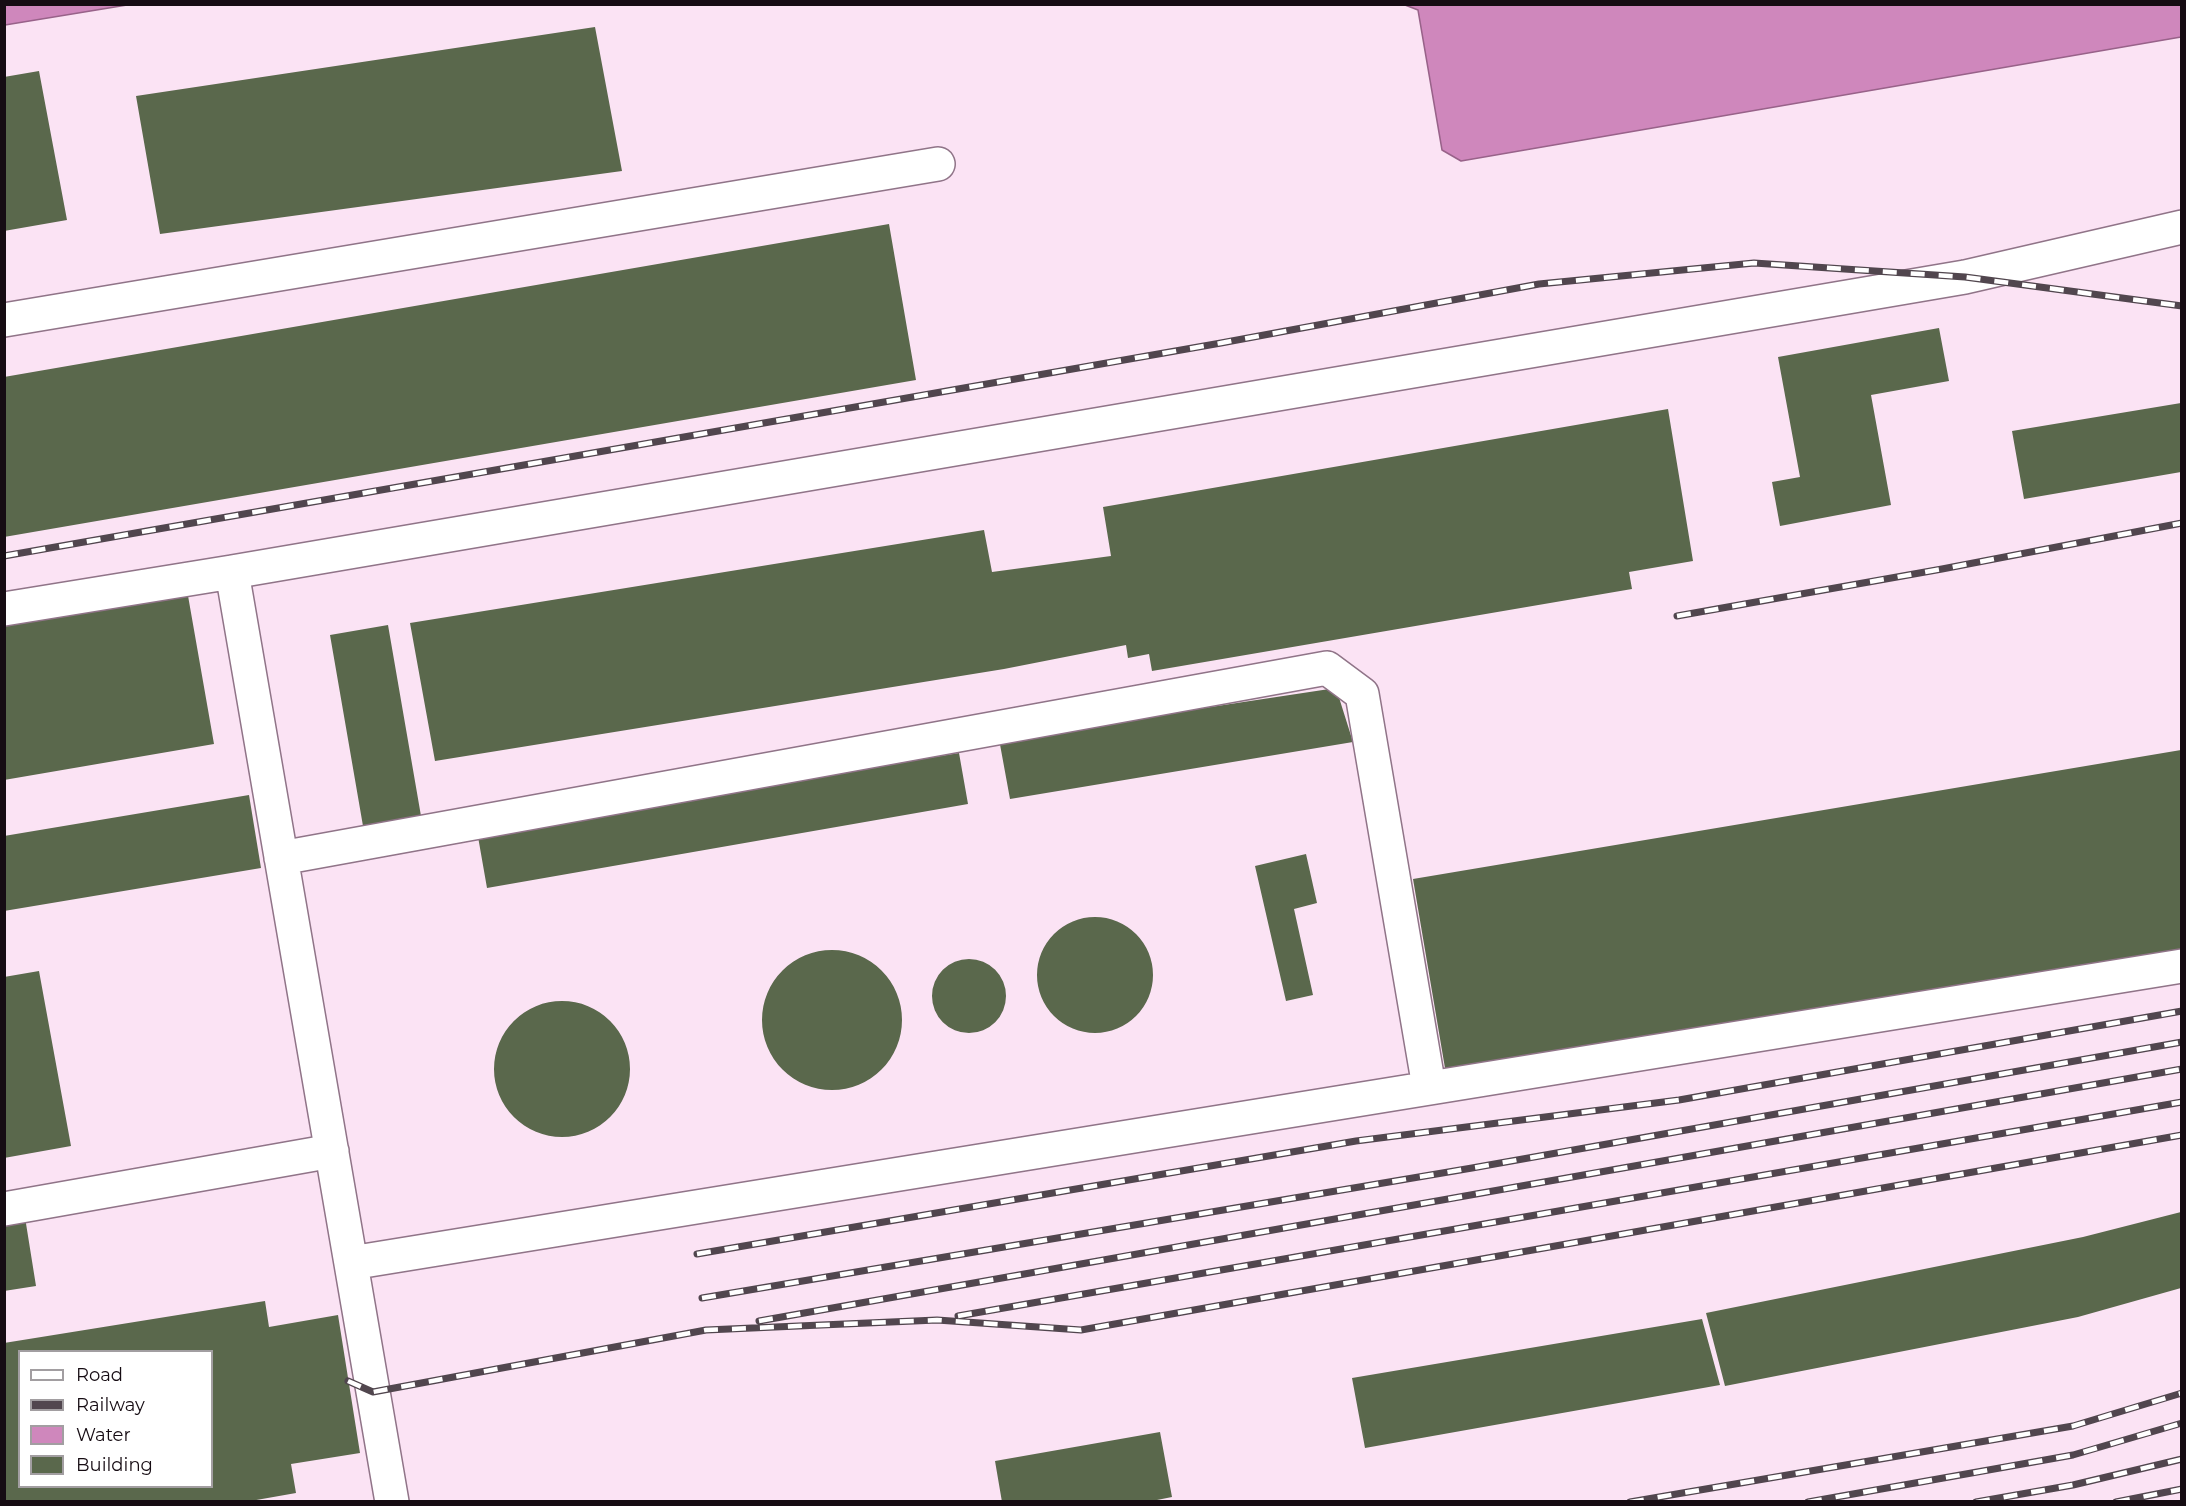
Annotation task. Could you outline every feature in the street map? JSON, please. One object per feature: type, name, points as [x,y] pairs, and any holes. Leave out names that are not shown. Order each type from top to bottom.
[{"type":"lane","points":[[4,321],[938,164]]},
{"type":"lane","points":[[4,609],[1965,278],[2181,227]]},
{"type":"lane","points":[[232,572],[392,1502]]},
{"type":"lane","points":[[281,858],[1327,668],[1362,694],[1429,1087]]},
{"type":"lane","points":[[351,1263],[2181,966]]},
{"type":"lane","points":[[4,1209],[332,1151]]},
{"type":"shaded area","points":[[127,4],[1405,5],[1418,10],[1442,149],[1461,161],[2181,37],[2181,1501],[5,1502],[5,25]]},
{"type":"water","points":[[5,4],[127,4],[127,5],[5,25]]},
{"type":"water","points":[[2181,4],[2181,37],[1461,161],[1442,150],[1418,10],[1405,5]]},
{"type":"building","points":[[595,27],[622,171],[160,234],[136,96]]},
{"type":"building","points":[[39,71],[67,220],[4,231],[4,77]]},
{"type":"building","points":[[889,224],[916,380],[4,537],[4,377]]},
{"type":"building","points":[[1939,328],[1949,381],[1871,395],[1891,505],[1780,526],[1772,482],[1800,477],[1778,357]]},
{"type":"building","points":[[2181,403],[2181,472],[2024,499],[2012,431]]},
{"type":"building","points":[[1668,409],[1693,561],[1629,572],[1632,589],[1152,671],[1149,654],[1128,658],[1126,645],[1004,669],[435,761],[410,623],[984,530],[992,572],[1111,556],[1103,507]]},
{"type":"building","points":[[187,590],[214,744],[4,780],[4,622]]},
{"type":"building","points":[[388,625],[421,816],[363,826],[330,635]]},
{"type":"building","points":[[1336,688],[1353,742],[1010,799],[999,739]]},
{"type":"building","points":[[2181,750],[2181,950],[1446,1074],[1413,879]]},
{"type":"building","points":[[959,753],[968,804],[487,888],[477,831]]},
{"type":"building","points":[[249,795],[261,868],[4,911],[4,836]]},
{"type":"building","points":[[1306,854],[1317,903],[1294,909],[1313,995],[1286,1001],[1255,866]]},
{"type":"building","points":[[1095,917],[1117,921],[1136,934],[1149,953],[1153,975],[1149,997],[1136,1016],[1117,1029],[1095,1033],[1073,1029],[1054,1016],[1041,997],[1037,975],[1041,953],[1054,934],[1073,921]]},
{"type":"building","points":[[832,950],[859,956],[871,962],[881,971],[890,981],[896,993],[902,1020],[896,1047],[890,1059],[881,1069],[871,1078],[859,1084],[832,1090],[805,1084],[793,1078],[783,1069],[774,1059],[768,1047],[762,1020],[768,993],[774,981],[783,971],[793,962],[805,956]]},
{"type":"building","points":[[969,959],[990,965],[1000,975],[1006,996],[1000,1017],[990,1027],[969,1033],[948,1027],[938,1017],[932,996],[938,975],[948,965]]},
{"type":"building","points":[[39,971],[71,1146],[4,1158],[4,977]]},
{"type":"building","points":[[562,1001],[588,1006],[610,1021],[625,1043],[630,1069],[625,1095],[610,1117],[588,1132],[562,1137],[536,1132],[514,1117],[499,1095],[494,1069],[499,1043],[514,1021],[536,1006]]},
{"type":"building","points":[[24,1211],[36,1286],[4,1291],[4,1214]]},
{"type":"building","points":[[2181,1212],[2181,1288],[2078,1317],[1725,1386],[1706,1313],[2083,1237]]},
{"type":"building","points":[[265,1301],[269,1327],[338,1315],[360,1453],[291,1464],[296,1493],[245,1502],[4,1502],[4,1343]]},
{"type":"building","points":[[1702,1319],[1720,1385],[1365,1448],[1352,1378]]},
{"type":"building","points":[[1160,1432],[1172,1497],[1147,1502],[1002,1502],[995,1461]]},
{"type":"railway","points":[[4,556],[1221,343],[1539,284],[1754,263],[1965,277],[2182,306]]},
{"type":"railway","points":[[1677,616],[2182,523]]},
{"type":"railway","points":[[697,1254],[1356,1141],[1679,1100],[2182,1011]]},
{"type":"railway","points":[[702,1298],[1472,1168],[2182,1042]]},
{"type":"railway","points":[[759,1321],[2182,1069]]},
{"type":"railway","points":[[958,1316],[2182,1102]]},
{"type":"railway","points":[[348,1381],[373,1392],[706,1330],[937,1320],[1081,1330],[2182,1135]]},
{"type":"railway","points":[[1630,1502],[2073,1426],[2182,1393]]},
{"type":"railway","points":[[1808,1502],[2073,1455],[2182,1423]]},
{"type":"railway","points":[[1976,1502],[2073,1485],[2182,1459]]},
{"type":"railway","points":[[2116,1502],[2182,1489]]}]
